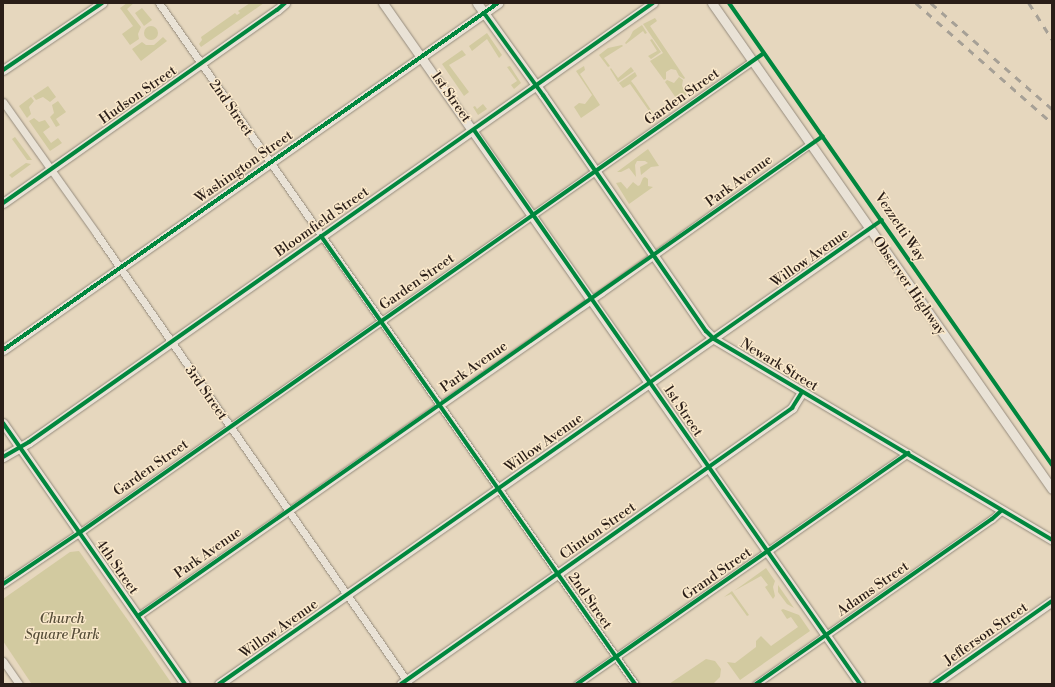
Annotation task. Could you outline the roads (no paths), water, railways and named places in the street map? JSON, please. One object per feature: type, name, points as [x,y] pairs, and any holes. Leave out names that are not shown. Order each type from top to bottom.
[{"type":"street","points":[[3,70],[102,3]]},
{"type":"street","name":"2nd Street","points":[[159,3],[635,684]]},
{"type":"street","name":"Hudson Street","points":[[3,203],[278,10],[285,3]]},
{"type":"street","name":"1st Street","points":[[384,3],[860,684]]},
{"type":"street","name":"Newark Street","points":[[477,3],[596,171],[706,331],[714,338],[802,392],[908,453],[1052,540]]},
{"type":"street","name":"Washington Street","points":[[3,350],[498,3]]},
{"type":"street","name":"Bloomfield Street","points":[[3,457],[20,447],[474,130],[653,3]]},
{"type":"street","name":"Observer Highway","points":[[712,3],[1052,489]]},
{"type":"street","name":"Garden Street","points":[[3,584],[79,533],[229,426],[752,61]]},
{"type":"street","name":"3rd Street","points":[[3,102],[347,594],[405,683]]},
{"type":"street","name":"Park Avenue","points":[[138,616],[591,300],[810,144]]},
{"type":"street","name":"Willow Avenue","points":[[219,684],[869,229]]},
{"type":"street","name":"Clinton Street","points":[[405,683],[707,466],[792,408],[802,392]]},
{"type":"street","name":"4th Street","points":[[3,423],[185,684]]},
{"type":"street","name":"Grand Street","points":[[577,684],[908,453]]},
{"type":"street","name":"Adams Street","points":[[756,684],[1002,510]]},
{"type":"street","name":"Jefferson Street","points":[[934,684],[1052,602]]},
{"type":"street","points":[[3,661],[19,684]]},
{"type":"railway","points":[[916,3],[1052,123]]},
{"type":"railway","points":[[931,3],[1052,109]]},
{"type":"railway","points":[[1029,3],[1052,39]]},
{"type":"park label","name":"Church Square Park","points":[[62,628]]}]
